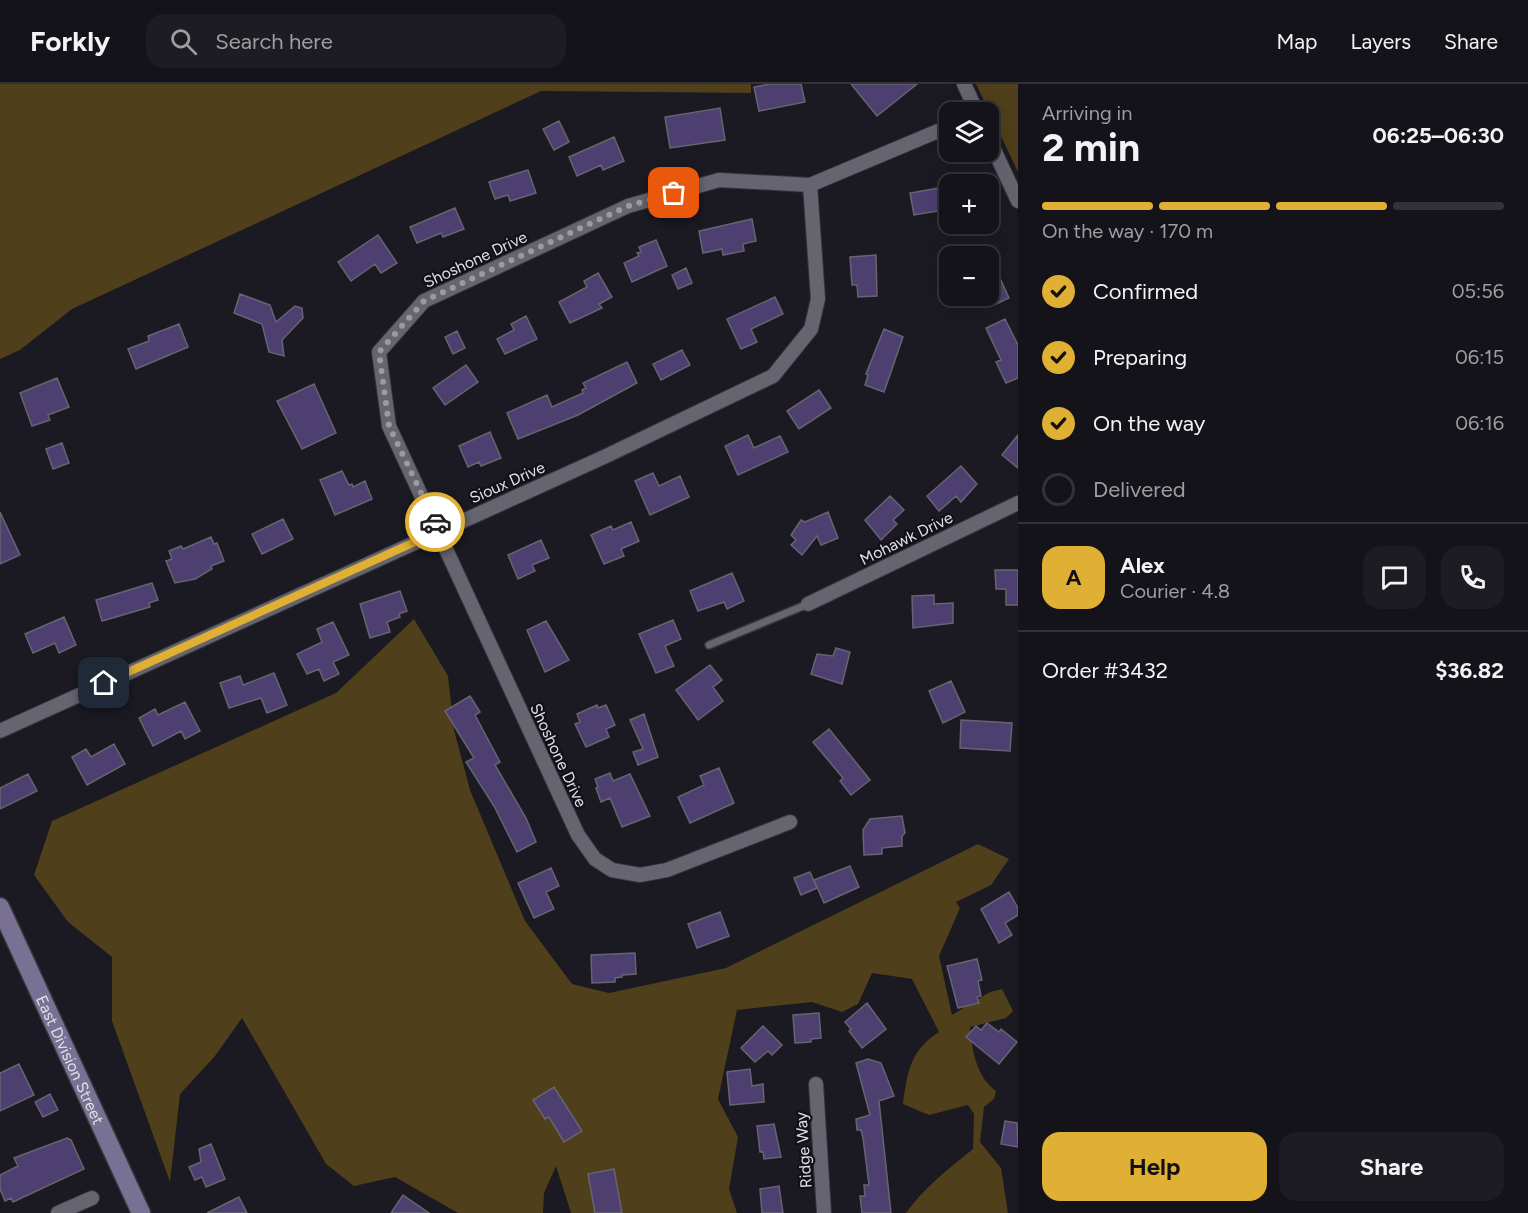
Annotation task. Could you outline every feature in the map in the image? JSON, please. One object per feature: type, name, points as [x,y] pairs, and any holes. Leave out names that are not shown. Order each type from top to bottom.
[{"type":"street","points":[[964,84],[972,102]]},
{"type":"street","name":"Shoshone Drive","points":[[790,822],[667,870],[640,875],[612,870],[595,859],[578,835],[389,426],[379,352],[424,301],[628,206],[719,180],[810,185],[939,131]]},
{"type":"street","points":[[999,160],[1018,201]]},
{"type":"street","name":"Sioux Drive","points":[[0,731],[774,376],[811,329],[818,299],[810,185]]},
{"type":"street","name":"Mohawk Drive","points":[[808,604],[1018,502]]},
{"type":"street","name":"East Division Street","points":[[0,907],[141,1213]]},
{"type":"street","name":"Ridge Way","points":[[816,1084],[824,1213]]},
{"type":"street","points":[[58,1213],[92,1198]]},
{"type":"lane","points":[[708,645],[808,604]]},
{"type":"shaded area","points":[[0,84],[751,84],[751,93],[541,91],[72,309],[20,350],[0,359]]},
{"type":"shaded area","points":[[976,84],[1018,84],[1018,172],[999,132],[999,102],[985,102]]},
{"type":"shaded area","points":[[414,619],[448,676],[454,730],[470,790],[525,921],[572,984],[609,993],[726,968],[978,844],[1009,859],[991,885],[956,902],[960,908],[939,956],[952,1015],[990,992],[1002,989],[1013,1011],[1006,1018],[970,1027],[976,1062],[984,1078],[996,1091],[994,1099],[984,1107],[980,1142],[1001,1168],[1008,1213],[906,1213],[929,1186],[973,1149],[974,1114],[968,1105],[929,1115],[903,1104],[906,1082],[916,1055],[929,1039],[939,1032],[912,979],[872,973],[858,1004],[842,1012],[812,1002],[737,1010],[718,1099],[738,1137],[729,1189],[737,1213],[571,1213],[556,1166],[544,1193],[543,1213],[458,1213],[395,1177],[354,1186],[326,1164],[242,1018],[215,1056],[180,1094],[170,1182],[112,1021],[112,957],[68,922],[34,875],[52,821],[336,693]]},
{"type":"building","points":[[770,84],[801,84],[805,102],[759,111],[754,87]]},
{"type":"building","points":[[851,84],[917,84],[877,116]]},
{"type":"building","points":[[720,108],[725,140],[670,148],[665,117]]},
{"type":"building","points":[[559,121],[569,142],[554,150],[543,129]]},
{"type":"building","points":[[614,137],[624,161],[603,170],[601,165],[577,176],[569,157]]},
{"type":"building","points":[[528,170],[536,193],[510,201],[508,195],[495,199],[489,182]]},
{"type":"building","points":[[939,188],[939,211],[914,215],[910,193]]},
{"type":"building","points":[[455,208],[464,229],[443,237],[441,233],[417,243],[410,227]]},
{"type":"building","points":[[752,219],[756,241],[743,244],[744,251],[723,255],[722,249],[703,253],[699,231]]},
{"type":"building","points":[[378,235],[397,263],[381,273],[375,264],[351,281],[338,262]]},
{"type":"building","points":[[656,240],[667,266],[632,282],[624,263],[639,256],[637,253],[641,252],[639,247]]},
{"type":"building","points":[[876,255],[877,296],[858,297],[857,285],[852,285],[850,257]]},
{"type":"building","points":[[686,268],[692,283],[678,289],[672,275]]},
{"type":"building","points":[[598,273],[612,297],[599,304],[602,308],[570,323],[559,302],[587,287],[584,281]]},
{"type":"building","points":[[999,276],[1009,298],[999,303]]},
{"type":"building","points":[[240,294],[270,305],[276,322],[295,306],[302,308],[303,318],[282,340],[284,356],[269,352],[262,324],[234,313]]},
{"type":"building","points":[[775,297],[783,314],[751,329],[757,342],[741,349],[727,319]]},
{"type":"building","points":[[526,316],[537,339],[505,354],[497,339],[514,330],[511,324]]},
{"type":"building","points":[[1005,319],[1018,345],[1018,378],[1006,383],[996,362],[1001,360],[986,328]]},
{"type":"building","points":[[179,324],[188,347],[136,369],[128,349],[149,341],[148,336]]},
{"type":"building","points":[[884,329],[903,337],[884,392],[865,385],[868,375],[866,374]]},
{"type":"building","points":[[457,331],[465,348],[453,354],[445,337]]},
{"type":"building","points":[[682,350],[690,365],[661,380],[653,364]]},
{"type":"building","points":[[627,362],[637,383],[578,415],[518,439],[507,413],[547,395],[552,407],[583,393],[582,390],[586,388],[583,383]]},
{"type":"building","points":[[466,365],[478,382],[445,405],[433,388]]},
{"type":"building","points":[[57,378],[69,407],[48,415],[50,420],[32,426],[20,393]]},
{"type":"building","points":[[314,384],[336,433],[302,449],[277,401]]},
{"type":"building","points":[[819,390],[831,408],[799,429],[787,411]]},
{"type":"building","points":[[490,432],[501,458],[481,466],[479,462],[468,467],[459,446]]},
{"type":"building","points":[[748,435],[754,448],[780,436],[788,452],[738,475],[725,446]]},
{"type":"building","points":[[1018,435],[1018,468],[1002,455]]},
{"type":"building","points":[[62,443],[69,463],[53,469],[46,449]]},
{"type":"building","points":[[961,466],[977,484],[961,502],[956,496],[939,511],[927,496]]},
{"type":"building","points":[[342,471],[349,485],[352,484],[353,487],[365,481],[372,499],[335,515],[320,480]]},
{"type":"building","points":[[653,473],[659,486],[680,476],[689,497],[650,515],[635,481]]},
{"type":"building","points":[[890,496],[904,510],[893,520],[897,524],[881,540],[865,520]]},
{"type":"building","points":[[0,512],[20,555],[0,564]]},
{"type":"building","points":[[828,512],[838,538],[821,545],[817,536],[802,555],[791,545],[796,540],[791,535],[801,520],[805,522]]},
{"type":"building","points":[[283,519],[293,539],[262,554],[252,534]]},
{"type":"building","points":[[631,522],[639,541],[621,549],[624,556],[604,564],[591,535],[611,526],[613,530]]},
{"type":"building","points":[[211,537],[214,544],[217,543],[224,561],[211,566],[212,569],[195,579],[175,583],[166,561],[172,559],[169,551],[181,546],[183,549]]},
{"type":"building","points":[[541,540],[549,558],[532,565],[535,571],[518,579],[508,555]]},
{"type":"building","points":[[995,570],[1018,570],[1018,605],[1006,605],[1006,589],[996,589]]},
{"type":"building","points":[[732,573],[744,601],[727,609],[724,602],[698,611],[690,591]]},
{"type":"building","points":[[152,583],[158,600],[149,603],[150,607],[102,621],[96,600]]},
{"type":"building","points":[[400,591],[407,611],[399,614],[400,617],[387,622],[390,632],[370,638],[360,604]]},
{"type":"building","points":[[934,595],[934,604],[953,603],[953,623],[913,628],[912,596]]},
{"type":"building","points":[[64,617],[76,645],[59,653],[55,643],[33,653],[25,634]]},
{"type":"building","points":[[673,620],[681,639],[665,646],[674,666],[656,673],[639,634]]},
{"type":"building","points":[[546,621],[569,660],[545,672],[527,630]]},
{"type":"building","points":[[333,622],[349,655],[333,662],[339,674],[324,681],[319,669],[307,674],[297,654],[322,642],[317,629]]},
{"type":"building","points":[[836,648],[850,652],[842,684],[811,674],[817,654],[833,656]]},
{"type":"building","points":[[710,665],[722,680],[713,687],[723,701],[698,720],[676,690]]},
{"type":"building","points":[[274,673],[287,705],[267,713],[261,698],[229,708],[220,683],[240,676],[243,685]]},
{"type":"building","points":[[951,681],[965,712],[943,723],[929,691]]},
{"type":"building","points":[[470,696],[480,712],[475,715],[500,762],[495,765],[526,818],[536,842],[517,852],[494,806],[466,762],[474,758],[445,711]]},
{"type":"building","points":[[185,702],[200,731],[185,739],[181,731],[153,746],[139,718],[155,709],[158,715]]},
{"type":"building","points":[[597,705],[598,708],[606,705],[615,725],[606,729],[609,737],[586,747],[575,724],[580,722],[577,714]]},
{"type":"building","points":[[644,714],[658,757],[638,765],[633,752],[643,749],[630,720]]},
{"type":"building","points":[[961,720],[1012,723],[1010,751],[960,748]]},
{"type":"building","points":[[829,729],[870,780],[851,795],[840,781],[843,778],[813,742]]},
{"type":"building","points":[[114,744],[125,764],[87,785],[72,757],[86,749],[91,757]]},
{"type":"building","points":[[719,768],[734,803],[690,823],[678,797],[704,785],[700,776]]},
{"type":"building","points":[[610,773],[613,781],[630,774],[650,816],[622,827],[610,798],[601,802],[596,788],[598,787],[595,779]]},
{"type":"building","points":[[28,774],[37,791],[0,809],[0,788]]},
{"type":"building","points":[[902,816],[905,833],[902,836],[902,846],[882,848],[882,854],[864,855],[863,830],[870,819]]},
{"type":"building","points":[[850,866],[859,887],[824,903],[814,880]]},
{"type":"building","points":[[551,868],[559,886],[546,892],[554,909],[534,918],[518,883]]},
{"type":"building","points":[[810,872],[817,888],[801,895],[794,878]]},
{"type":"building","points":[[1009,892],[1018,908],[1018,915],[1005,923],[1012,935],[999,943],[981,909]]},
{"type":"building","points":[[720,912],[729,936],[697,948],[688,924]]},
{"type":"building","points":[[635,953],[636,974],[622,975],[622,977],[615,978],[615,982],[592,983],[591,955]]},
{"type":"building","points":[[977,959],[982,980],[978,981],[981,996],[977,997],[979,1003],[958,1008],[947,966]]},
{"type":"building","points":[[867,1003],[886,1029],[862,1048],[845,1022]]},
{"type":"building","points":[[819,1013],[821,1038],[811,1039],[811,1042],[795,1043],[793,1015]]},
{"type":"building","points":[[987,1023],[999,1032],[1001,1029],[1017,1042],[999,1064],[966,1037],[976,1026],[981,1030]]},
{"type":"building","points":[[763,1026],[782,1045],[772,1055],[768,1051],[755,1062],[741,1048]]},
{"type":"building","points":[[868,1059],[881,1063],[894,1096],[879,1101],[891,1213],[862,1213],[860,1196],[865,1196],[864,1185],[869,1185],[863,1138],[861,1130],[857,1130],[856,1119],[870,1115],[856,1063]]},
{"type":"building","points":[[19,1064],[34,1095],[0,1111],[0,1073]]},
{"type":"building","points":[[750,1069],[752,1086],[763,1084],[764,1102],[730,1105],[727,1072]]},
{"type":"building","points":[[554,1087],[582,1131],[564,1142],[549,1117],[545,1119],[533,1100]]},
{"type":"building","points":[[50,1094],[58,1110],[43,1117],[35,1102]]},
{"type":"building","points":[[1005,1121],[1017,1123],[1018,1147],[1001,1144]]},
{"type":"building","points":[[774,1124],[781,1157],[764,1159],[763,1152],[760,1152],[757,1126]]},
{"type":"building","points":[[67,1138],[71,1140],[84,1169],[13,1202],[11,1198],[5,1201],[0,1189],[0,1175],[18,1166],[14,1158]]},
{"type":"building","points":[[211,1144],[225,1179],[206,1187],[202,1177],[195,1180],[189,1167],[201,1162],[199,1149]]},
{"type":"building","points":[[614,1169],[622,1213],[595,1213],[588,1174]]},
{"type":"building","points":[[779,1186],[783,1213],[762,1213],[760,1189]]},
{"type":"building","points":[[403,1195],[429,1213],[391,1213]]},
{"type":"building","points":[[239,1197],[247,1213],[207,1213]]},
{"type":"way so far","points":[[435,522],[389,426],[379,352],[424,301],[628,206],[674,193]]},
{"type":"route","points":[[104,683],[439,531],[435,522]]}]
